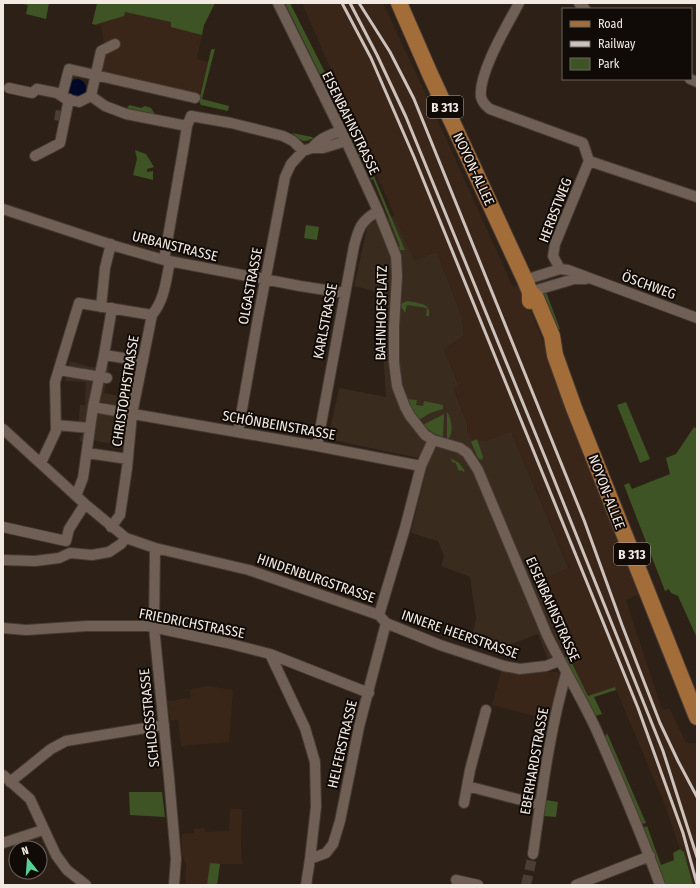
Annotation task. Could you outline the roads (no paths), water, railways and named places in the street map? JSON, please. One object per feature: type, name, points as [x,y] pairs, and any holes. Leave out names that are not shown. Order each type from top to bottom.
[{"type":"main road","name":"NOYON-ALLEE","points":[[399,3],[527,286],[532,307],[545,338],[555,355],[574,408],[697,717]]},
{"type":"street","name":"EISENBAHNSTRASSE","points":[[278,3],[346,141],[378,211],[396,256]]},
{"type":"street","points":[[519,3],[488,64],[481,95],[486,106],[490,109],[583,143],[589,161],[697,197]]},
{"type":"street","points":[[91,96],[101,51],[110,45]]},
{"type":"street","points":[[94,46],[100,56]]},
{"type":"street","points":[[35,156],[60,143],[69,69],[132,81],[195,98]]},
{"type":"street","points":[[9,88],[32,93],[37,89],[57,93],[66,98],[79,102],[91,96]]},
{"type":"street","points":[[91,96],[103,107],[126,114],[188,126]]},
{"type":"street","name":"CHRISTOPHSTRASSE","points":[[111,527],[120,515],[128,459],[132,414],[152,315],[162,298],[188,126],[191,116],[232,123],[283,136],[308,149]]},
{"type":"street","name":"OLGASTRASSE","points":[[238,432],[285,177],[291,164],[308,149],[328,135],[341,131]]},
{"type":"street","points":[[308,149],[323,148],[346,141]]},
{"type":"street","name":"HERBSTWEG","points":[[560,269],[553,256],[555,244],[589,161]]},
{"type":"street","name":"URBANSTRASSE","points":[[3,209],[167,260],[265,280],[345,293]]},
{"type":"street","name":"KARLSTRASSE","points":[[317,446],[354,246],[360,226],[366,218],[378,211]]},
{"type":"street","points":[[101,307],[105,268],[112,244]]},
{"type":"street","name":"BAHNHOFSPLATZ","points":[[395,371],[394,327],[397,276],[396,256]]},
{"type":"street","points":[[527,286],[560,269]]},
{"type":"street","name":"ÖSCHWEG","points":[[560,269],[568,270],[697,318]]},
{"type":"street","name":"ÖSCHWEG","points":[[527,286],[590,278]]},
{"type":"street","points":[[40,463],[56,431],[55,382],[79,303],[152,315]]},
{"type":"street","points":[[76,496],[83,478],[93,407],[103,377],[104,355],[112,308]]},
{"type":"street","points":[[104,355],[143,362]]},
{"type":"street","points":[[59,370],[103,377]]},
{"type":"street","name":"EISENBAHNSTRASSE","points":[[395,371],[400,396],[410,416],[425,435],[433,440],[460,448],[467,453],[479,473],[546,635],[595,727],[623,790],[650,856],[660,885]]},
{"type":"street","name":"SCHÖNBEINSTRASSE","points":[[93,407],[317,446],[421,466]]},
{"type":"street","points":[[56,425],[90,428]]},
{"type":"street","name":"HINDENBURGSTRASSE","points":[[3,428],[76,496],[111,527],[126,538],[155,548],[249,570],[379,615],[405,528],[421,466],[433,440]]},
{"type":"street","points":[[87,453],[128,459]]},
{"type":"street","points":[[70,553],[66,541],[69,529],[85,504]]},
{"type":"street","points":[[3,527],[66,541]]},
{"type":"street","points":[[3,560],[35,561],[59,558],[70,553],[92,555],[109,552],[121,544],[126,538]]},
{"type":"street","name":"SCHLOSSSTRASSE","points":[[155,548],[154,627],[176,859],[174,885]]},
{"type":"street","name":"INNERE HEERSTRASSE","points":[[379,615],[390,625],[460,652],[504,666],[520,669],[546,666],[559,661]]},
{"type":"street","name":"HELFERSTRASSE","points":[[310,859],[326,853],[333,844],[340,821],[360,726],[390,625]]},
{"type":"street","name":"FRIEDRICHSTRASSE","points":[[3,628],[26,630],[96,626],[154,627],[270,654],[369,693]]},
{"type":"street","points":[[270,654],[305,728],[315,762],[316,807],[306,885]]},
{"type":"street","name":"EBERHARDSTRASSE","points":[[533,854],[554,721],[566,674]]},
{"type":"street","points":[[464,803],[486,710]]},
{"type":"street","points":[[86,885],[67,870],[56,855],[30,799],[7,778],[66,741],[164,725]]},
{"type":"street","points":[[467,786],[540,805]]},
{"type":"street","points":[[3,843],[44,830]]},
{"type":"street","points":[[576,885],[650,856]]},
{"type":"street","points":[[456,880],[478,885]]},
{"type":"water","points":[[73,79],[81,79],[86,84],[84,95],[81,97],[73,97],[68,92],[68,84]]},
{"type":"tunnel","points":[[55,115],[61,116]]},
{"type":"tunnel","points":[[526,885],[533,854]]},
{"type":"railway","points":[[342,3],[371,58],[414,157],[638,708],[683,833],[697,884]]},
{"type":"railway","points":[[350,3],[377,55],[406,117],[547,462],[663,751],[697,857]]},
{"type":"railway","points":[[359,3],[390,52],[414,99],[584,520],[622,625],[660,723],[697,797]]}]
